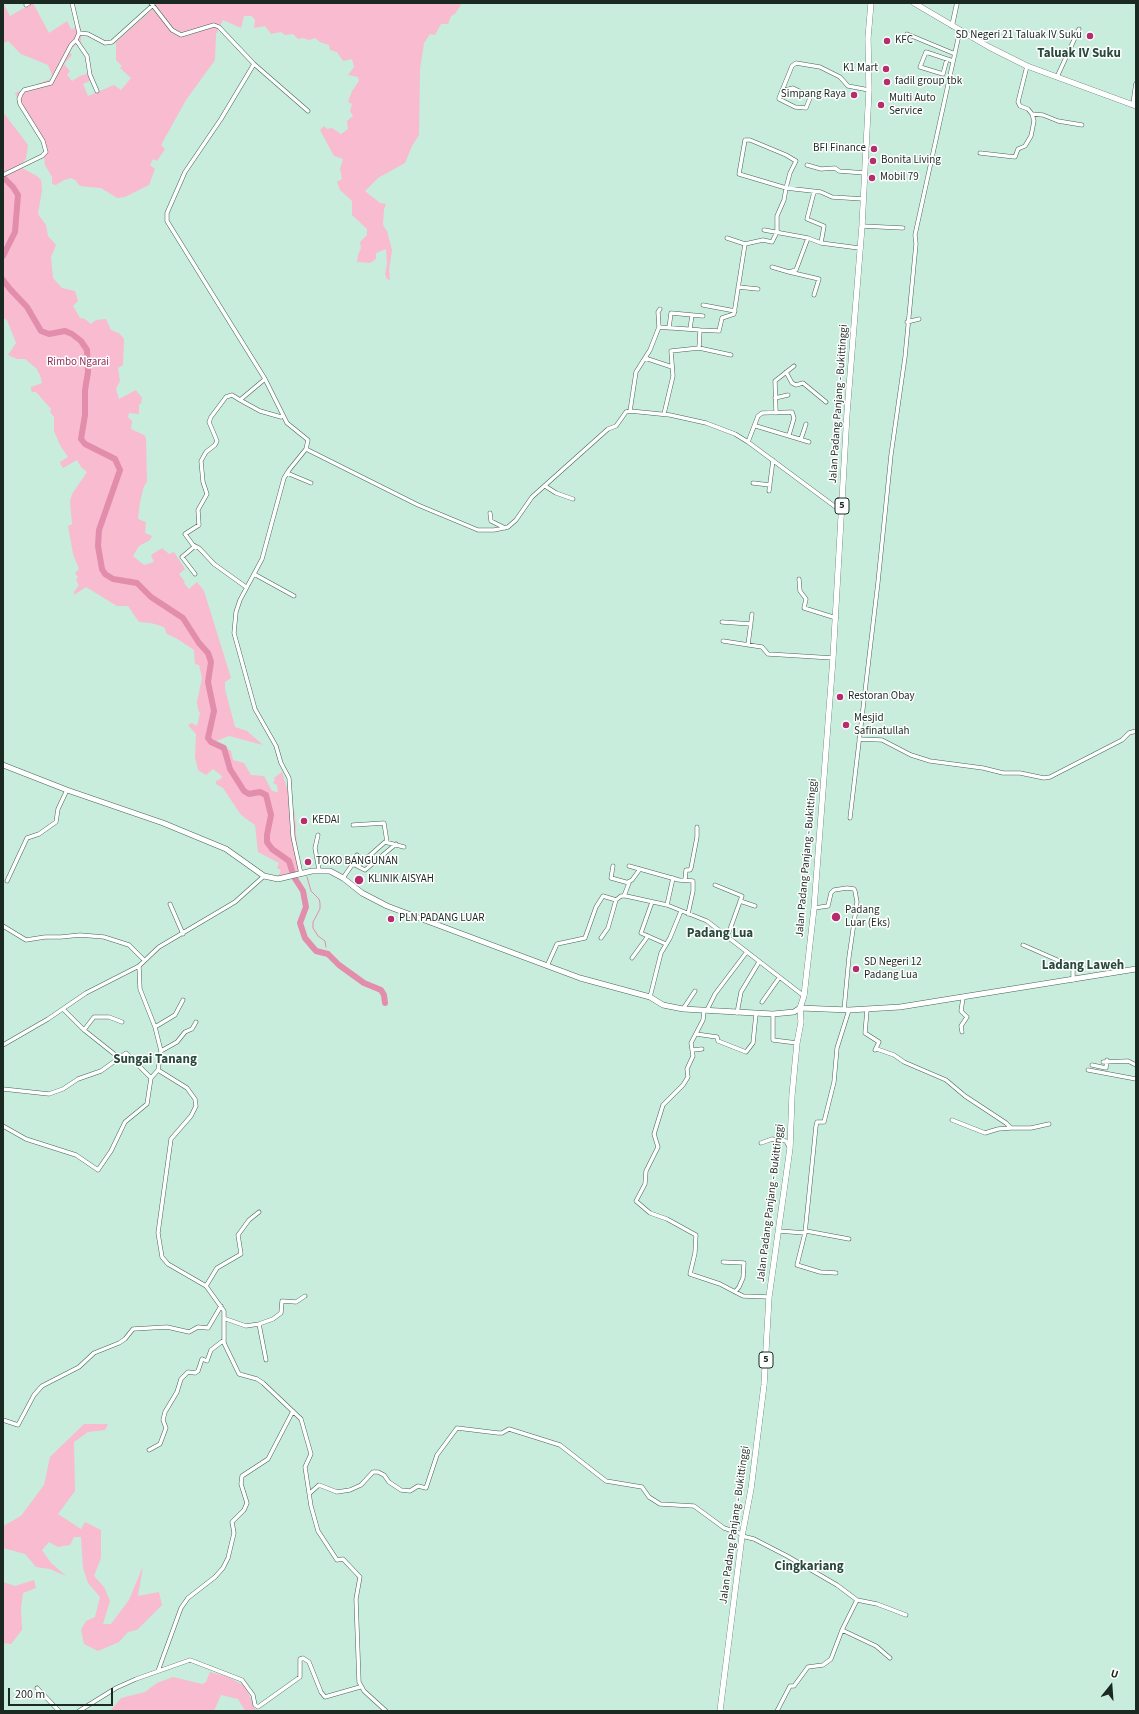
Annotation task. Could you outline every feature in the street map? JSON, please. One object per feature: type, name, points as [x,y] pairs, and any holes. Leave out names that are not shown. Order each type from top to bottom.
[{"type":"highway","name":"Jalan Padang Panjang - Bukittinggi","points":[[720,1711],[742,1535],[756,1451],[764,1385],[769,1297],[790,1148],[797,1043],[801,1022],[800,1008],[804,996],[814,908],[836,618],[841,511],[859,248],[862,226],[869,90],[868,38],[871,3]]},
{"type":"highway","points":[[914,3],[952,26],[1027,66],[1135,105]]},
{"type":"main road","points":[[3,765],[67,790],[163,823],[226,849],[264,876],[280,879],[319,870],[330,871],[343,878],[362,893],[387,906],[580,978],[650,997],[663,1005],[683,1010],[706,1010],[756,1014],[794,1012],[800,1008],[867,1010],[963,998],[1136,969]]},
{"type":"street","points":[[3,175],[42,156],[46,152],[46,147],[18,99],[24,90],[51,83],[71,45],[76,40],[78,33],[72,3]]},
{"type":"street","points":[[952,26],[957,3]]},
{"type":"street","points":[[78,33],[88,34],[105,43],[112,42],[152,4],[172,30],[181,34],[197,31],[214,25],[220,27],[254,64],[308,111]]},
{"type":"street","points":[[1057,77],[1079,29]]},
{"type":"street","points":[[850,818],[878,582],[891,455],[905,357],[907,322],[916,244],[915,235],[946,100],[960,30]]},
{"type":"street","points":[[907,34],[922,42],[955,54]]},
{"type":"street","points":[[76,40],[87,56],[90,75],[97,91]]},
{"type":"street","points":[[947,59],[943,74],[920,67],[926,52],[947,59],[953,61]]},
{"type":"street","points":[[254,64],[221,119],[185,172],[167,213],[168,221],[265,380],[283,415],[288,423],[308,440],[306,449],[287,473],[262,559],[246,587],[236,612],[234,633],[255,709],[276,746],[281,763],[289,778],[289,792],[294,826],[293,836],[301,875]]},
{"type":"street","points":[[782,91],[793,88],[810,98],[804,109],[781,101],[779,98],[792,66],[796,64],[820,67],[840,77],[848,86],[869,90]]},
{"type":"street","points":[[980,153],[1016,156],[1018,149],[1025,146],[1031,136],[1034,121],[1032,114],[1028,109],[1018,104],[1027,66]]},
{"type":"street","points":[[1135,105],[1136,84]]},
{"type":"street","points":[[1032,114],[1043,115],[1058,121],[1082,125]]},
{"type":"street","points":[[727,238],[745,244],[763,240],[772,242],[777,232],[777,216],[784,200],[786,188],[796,162],[786,155],[747,139],[738,172],[786,188],[821,192],[832,197],[863,199]]},
{"type":"street","points":[[806,165],[820,169],[835,168],[839,171],[865,173]]},
{"type":"street","points":[[814,192],[807,219],[824,226],[821,243]]},
{"type":"street","points":[[862,226],[903,228]]},
{"type":"street","points":[[764,230],[808,238],[821,243],[859,248]]},
{"type":"street","points":[[789,272],[796,270],[808,238]]},
{"type":"street","points":[[659,327],[719,331],[722,318],[732,316],[735,311],[745,244]]},
{"type":"street","points":[[772,267],[819,279],[814,295]]},
{"type":"street","points":[[738,287],[758,289]]},
{"type":"street","points":[[703,305],[735,311]]},
{"type":"street","points":[[630,411],[636,372],[650,350],[659,327],[658,312],[660,309]]},
{"type":"street","points":[[669,328],[671,313],[703,316]]},
{"type":"street","points":[[690,329],[692,315]]},
{"type":"street","points":[[907,322],[919,319]]},
{"type":"street","points":[[699,348],[700,330]]},
{"type":"street","points":[[664,414],[673,376],[671,351],[699,348],[731,354]]},
{"type":"street","points":[[645,358],[672,367]]},
{"type":"street","points":[[776,413],[774,381],[794,366]]},
{"type":"street","points":[[786,372],[792,383],[796,385],[803,383],[826,402]]},
{"type":"street","points":[[240,400],[265,380]]},
{"type":"street","points":[[246,587],[214,564],[185,534],[199,526],[198,510],[207,494],[203,482],[201,461],[206,452],[215,445],[217,441],[209,422],[226,397],[232,395],[260,411],[281,417],[283,415]]},
{"type":"street","points":[[775,398],[788,396]]},
{"type":"street","points":[[306,449],[418,505],[478,530],[505,528],[516,520],[532,497],[608,429],[616,426],[626,412],[630,411],[664,414],[721,427],[748,442],[841,511]]},
{"type":"street","points":[[748,442],[756,426],[759,414],[790,411],[794,414],[789,435]]},
{"type":"street","points":[[801,439],[806,424]]},
{"type":"street","points":[[756,426],[809,442]]},
{"type":"street","points":[[769,491],[772,460]]},
{"type":"street","points":[[287,473],[311,483]]},
{"type":"street","points":[[753,483],[770,485]]},
{"type":"street","points":[[545,486],[556,493],[573,500]]},
{"type":"street","points":[[490,513],[491,521],[505,528]]},
{"type":"street","points":[[195,574],[182,558],[196,546]]},
{"type":"street","points":[[254,574],[294,596]]},
{"type":"street","points":[[799,579],[800,591],[806,598],[804,609],[836,618]]},
{"type":"street","points":[[748,645],[752,614]]},
{"type":"street","points":[[722,622],[751,624]]},
{"type":"street","points":[[723,641],[762,647],[768,654],[833,658]]},
{"type":"street","points":[[859,739],[882,740],[911,755],[930,761],[1044,778],[1050,777],[1122,740],[1129,733],[1136,732]]},
{"type":"street","points":[[7,881],[27,838],[39,834],[56,822],[58,809],[67,790]]},
{"type":"street","points":[[353,825],[384,823],[387,842]]},
{"type":"street","points":[[628,866],[673,878],[686,875],[691,868],[697,837],[697,827]]},
{"type":"street","points":[[318,835],[315,848],[319,870]]},
{"type":"street","points":[[387,842],[404,847]]},
{"type":"street","points":[[357,866],[387,842]]},
{"type":"street","points":[[352,865],[365,870],[396,844]]},
{"type":"street","points":[[343,878],[352,865],[357,854]]},
{"type":"street","points":[[613,866],[612,878],[628,882],[632,880],[640,869]]},
{"type":"street","points":[[686,875],[694,884],[688,914]]},
{"type":"street","points":[[3,1045],[63,1009],[86,993],[140,966],[144,960],[159,947],[235,902],[264,876]]},
{"type":"street","points":[[667,906],[673,878]]},
{"type":"street","points":[[624,896],[629,884],[628,882]]},
{"type":"street","points":[[715,885],[741,895],[726,936]]},
{"type":"street","points":[[814,908],[828,906],[831,893],[834,890],[847,888],[854,889],[855,891],[857,902],[849,957],[847,1010],[837,1048],[834,1082],[824,1122],[817,1122],[816,1126],[806,1232],[797,1265],[820,1272],[836,1273]]},
{"type":"street","points":[[547,966],[557,944],[585,938],[596,907],[603,896],[616,900],[624,896],[667,906],[707,922],[804,996]]},
{"type":"street","points":[[600,938],[608,928],[616,900]]},
{"type":"street","points":[[740,901],[755,906]]},
{"type":"street","points":[[652,902],[641,932],[666,944]]},
{"type":"street","points":[[170,904],[183,934]]},
{"type":"street","points":[[650,997],[661,953],[681,911]]},
{"type":"street","points":[[3,926],[26,940],[45,937],[61,938],[80,935],[104,937],[129,945],[144,960]]},
{"type":"street","points":[[632,958],[648,936]]},
{"type":"street","points":[[1023,946],[1071,966],[1073,969],[1073,980]]},
{"type":"street","points":[[746,953],[715,994],[706,1010],[692,1043],[692,1059],[686,1079],[663,1105],[654,1134],[659,1144],[646,1171],[645,1184],[636,1201],[650,1214],[667,1219],[696,1235],[695,1253],[690,1274],[720,1284],[743,1296],[769,1297]]},
{"type":"street","points":[[737,1013],[741,992],[759,962]]},
{"type":"street","points":[[3,1126],[26,1139],[76,1156],[91,1164],[95,1170],[98,1170],[111,1151],[125,1122],[147,1104],[151,1078],[158,1070],[161,1051],[155,1027],[140,989],[140,966]]},
{"type":"street","points":[[762,1002],[780,978]]},
{"type":"street","points":[[683,1010],[695,991]]},
{"type":"street","points":[[962,1032],[961,1026],[967,1017],[961,1011],[963,998]]},
{"type":"street","points":[[155,1027],[175,1015],[184,1000]]},
{"type":"street","points":[[63,1009],[84,1030],[118,1057]]},
{"type":"street","points":[[867,1010],[866,1033],[879,1042],[874,1050],[877,1049],[894,1055],[904,1062],[946,1080],[965,1096],[1006,1123],[1011,1128]]},
{"type":"street","points":[[696,1034],[717,1037],[718,1041],[746,1052],[753,1044],[756,1014]]},
{"type":"street","points":[[773,1014],[773,1040],[797,1043]]},
{"type":"street","points":[[84,1030],[94,1017],[109,1017],[122,1022]]},
{"type":"street","points":[[161,1051],[177,1042],[185,1032],[192,1029],[196,1022]]},
{"type":"street","points":[[693,1050],[702,1049]]},
{"type":"street","points":[[3,1089],[49,1094],[63,1089],[78,1079],[101,1071],[118,1057],[128,1053],[151,1078]]},
{"type":"street","points":[[1092,1065],[1106,1068],[1105,1061],[1128,1061],[1136,1065]]},
{"type":"street","points":[[158,1070],[174,1079],[192,1094],[195,1099],[196,1106],[171,1138],[158,1233],[162,1257],[168,1264],[206,1286],[221,1306],[226,1319],[224,1340],[239,1374],[257,1379],[301,1420],[311,1454],[305,1467],[315,1523],[325,1544],[337,1560],[344,1559],[360,1576],[356,1605],[357,1675],[360,1687],[386,1711]]},
{"type":"street","points":[[1088,1070],[1136,1079]]},
{"type":"street","points":[[952,1120],[986,1133],[998,1129],[1031,1128],[1049,1124]]},
{"type":"street","points":[[761,1143],[772,1139],[786,1141],[790,1148]]},
{"type":"street","points":[[206,1286],[217,1268],[241,1254],[238,1235],[249,1220],[259,1212]]},
{"type":"street","points":[[779,1231],[806,1232],[849,1239]]},
{"type":"street","points":[[723,1262],[744,1263],[743,1278],[735,1292]]},
{"type":"street","points":[[226,1319],[246,1326],[260,1324],[273,1319],[281,1313],[282,1300],[296,1302],[305,1296]]},
{"type":"street","points":[[3,1420],[18,1425],[34,1395],[42,1386],[79,1367],[96,1352],[119,1344],[133,1329],[167,1327],[189,1332],[198,1327],[208,1328],[221,1306]]},
{"type":"street","points":[[260,1324],[266,1360]]},
{"type":"street","points":[[149,1450],[160,1444],[166,1428],[163,1420],[165,1412],[177,1392],[181,1379],[188,1372],[195,1374],[198,1371],[202,1359],[207,1361],[211,1350],[224,1340]]},
{"type":"street","points":[[158,1671],[180,1608],[188,1598],[224,1568],[234,1533],[232,1522],[244,1510],[247,1503],[241,1484],[242,1476],[268,1458],[293,1411]]},
{"type":"street","points":[[310,1493],[320,1485],[337,1492],[350,1490],[361,1485],[373,1472],[378,1472],[384,1475],[389,1482],[402,1490],[410,1491],[418,1486],[426,1488],[437,1455],[457,1428],[498,1433],[502,1433],[509,1429],[560,1444],[606,1482],[642,1487],[649,1498],[660,1504],[694,1506],[724,1528],[758,1541],[787,1556],[837,1585],[858,1600],[878,1604],[906,1615]]},
{"type":"street","points":[[777,1711],[789,1688],[794,1686],[808,1667],[822,1665],[828,1662],[842,1630],[858,1600]]},
{"type":"street","points":[[842,1630],[876,1646],[890,1658]]},
{"type":"street","points":[[79,1711],[116,1688],[187,1661],[195,1661],[242,1680],[253,1695],[258,1707],[300,1677],[300,1659],[303,1658],[309,1662],[320,1692],[325,1697],[360,1687]]},
{"type":"street","points":[[36,1688],[59,1711]]},
{"type":"green space","points":[[3,3],[10,16],[33,3],[49,33],[67,21],[71,29],[81,27],[81,42],[68,50],[72,55],[64,64],[70,71],[67,75],[72,81],[80,76],[92,72],[94,79],[83,84],[88,96],[114,85],[121,90],[131,78],[120,68],[122,66],[116,60],[116,42],[154,8],[152,3],[462,3],[455,14],[451,16],[448,24],[441,24],[435,35],[430,34],[424,43],[420,69],[419,135],[412,146],[405,163],[378,178],[365,191],[380,203],[386,204],[384,209],[383,225],[387,231],[392,250],[389,270],[390,280],[387,279],[385,274],[387,264],[386,249],[376,253],[376,259],[370,263],[357,262],[361,248],[360,242],[367,235],[367,229],[352,215],[352,201],[340,190],[337,182],[342,179],[340,169],[343,159],[334,156],[320,130],[324,126],[327,129],[332,128],[341,134],[348,129],[347,121],[353,116],[350,111],[352,104],[348,102],[352,91],[359,81],[358,77],[348,75],[354,67],[352,59],[343,61],[337,52],[330,50],[329,45],[320,42],[315,38],[309,40],[303,38],[298,39],[293,34],[285,35],[281,32],[271,34],[265,26],[254,28],[255,20],[252,16],[244,16],[241,28],[223,20],[216,34],[215,60],[186,100],[161,145],[165,149],[157,161],[153,159],[150,165],[155,169],[149,185],[125,197],[117,198],[101,188],[80,186],[71,178],[56,185],[52,184],[52,177],[45,165],[42,142],[22,110],[15,93],[53,78],[48,65],[21,54],[8,41],[3,43]]},
{"type":"green space","name":"Rimbo Ngarai","points":[[3,112],[28,145],[26,159],[21,164],[22,168],[37,176],[41,180],[42,190],[38,214],[46,225],[48,236],[56,245],[51,257],[53,278],[62,288],[75,291],[78,301],[73,306],[80,318],[85,319],[91,324],[96,320],[106,319],[111,330],[119,333],[124,339],[123,365],[118,368],[120,381],[116,389],[119,399],[136,390],[142,398],[141,404],[139,404],[139,414],[129,413],[128,417],[132,421],[131,429],[144,435],[146,438],[147,482],[144,486],[140,502],[138,519],[146,522],[145,533],[152,536],[150,540],[139,546],[133,556],[144,565],[154,562],[151,555],[162,548],[169,554],[174,552],[185,569],[179,574],[185,582],[184,583],[189,589],[197,582],[204,591],[231,678],[225,682],[225,689],[235,727],[247,731],[263,745],[229,736],[214,742],[231,751],[233,760],[244,763],[251,775],[264,776],[272,791],[278,792],[277,785],[273,783],[275,780],[274,778],[282,772],[295,815],[297,850],[301,871],[309,874],[276,881],[281,870],[277,868],[279,863],[258,852],[255,825],[241,815],[223,788],[216,784],[216,781],[221,779],[222,776],[213,769],[206,775],[198,770],[195,757],[196,734],[188,725],[192,723],[197,726],[200,713],[197,702],[202,678],[199,665],[195,664],[194,650],[167,634],[164,627],[151,623],[139,622],[128,606],[117,606],[86,587],[74,595],[74,592],[79,585],[76,580],[78,577],[75,573],[79,569],[73,554],[68,526],[72,524],[70,501],[72,494],[87,472],[81,467],[77,460],[63,468],[60,462],[68,457],[60,445],[54,431],[54,417],[50,412],[51,409],[36,392],[32,392],[31,390],[31,387],[42,383],[40,375],[37,369],[25,359],[17,359],[8,355],[16,343],[7,320],[3,318]]},
{"type":"green space","points":[[84,1424],[108,1424],[105,1430],[88,1432],[74,1442],[75,1491],[58,1514],[81,1529],[85,1522],[101,1530],[101,1558],[94,1576],[104,1587],[110,1601],[103,1624],[111,1624],[129,1600],[143,1566],[138,1596],[159,1592],[162,1605],[137,1630],[128,1632],[119,1642],[98,1651],[84,1644],[81,1630],[86,1621],[95,1617],[100,1597],[88,1583],[83,1568],[81,1537],[74,1537],[70,1545],[58,1547],[49,1542],[42,1550],[51,1563],[66,1576],[50,1569],[36,1567],[25,1554],[3,1548],[3,1526],[21,1516],[44,1485],[50,1457]]},
{"type":"green space","points":[[34,1580],[36,1588],[23,1593],[21,1608],[22,1630],[11,1644],[3,1643],[3,1582],[15,1586]]},
{"type":"green space","points":[[210,1672],[228,1677],[245,1686],[255,1709],[261,1711],[245,1711],[238,1699],[221,1695],[214,1711],[110,1711],[121,1698],[145,1692],[157,1683],[173,1677],[202,1684],[206,1682]]},
{"type":"waterway","points":[[3,177],[13,187],[18,195],[15,232],[3,256]]},
{"type":"waterway","points":[[3,280],[27,307],[41,331],[49,334],[65,331],[81,341],[87,350],[88,372],[85,390],[85,415],[81,439],[85,444],[115,459],[120,470],[99,530],[98,546],[102,569],[105,574],[113,579],[137,583],[151,597],[183,618],[199,643],[208,653],[211,662],[208,682],[214,711],[208,738],[211,742],[224,748],[230,769],[244,791],[249,794],[260,792],[266,795],[271,815],[267,842],[272,849],[289,861],[294,877],[303,891],[306,907],[300,923],[305,938],[316,951],[328,954],[339,965],[364,983],[381,990],[384,995],[385,1003]]},
{"type":"waterway","points":[[307,877],[311,891],[319,899],[320,903],[320,909],[313,922],[313,928],[318,936],[325,941],[326,947]]},
{"type":"place","name":"SD Negeri 21 Taluak IV Suku","points":[[1090,36]]},
{"type":"place","name":"KFC","points":[[887,41]]},
{"type":"place","name":"K1 Mart","points":[[886,69]]},
{"type":"place","name":"fadil group tbk","points":[[887,82]]},
{"type":"place","name":"Simpang Raya","points":[[854,95]]},
{"type":"place","name":"Multi Auto Service","points":[[881,105]]},
{"type":"place","name":"BFI Finance","points":[[874,149]]},
{"type":"place","name":"Bonita Living","points":[[873,161]]},
{"type":"place","name":"Mobil 79","points":[[872,178]]},
{"type":"place","name":"Restoran Obay","points":[[840,697]]},
{"type":"place","name":"Mesjid Safinatullah","points":[[846,725]]},
{"type":"place","name":"KEDAI","points":[[304,821]]},
{"type":"place","name":"TOKO BANGUNAN","points":[[308,862]]},
{"type":"place","name":"KLINIK AISYAH","points":[[359,880]]},
{"type":"place","name":"Padang Luar (Eks)","points":[[836,917]]},
{"type":"place","name":"PLN PADANG LUAR","points":[[391,919]]},
{"type":"place","name":"SD Negeri 12 Padang Lua","points":[[856,969]]},
{"type":"district","name":"Taluak IV Suku","points":[[1079,54]]},
{"type":"district","name":"Padang Lua","points":[[720,934]]},
{"type":"district","name":"Ladang Laweh","points":[[1083,966]]},
{"type":"district","name":"Sungai Tanang","points":[[155,1060]]},
{"type":"district","name":"Cingkariang","points":[[809,1567]]}]
